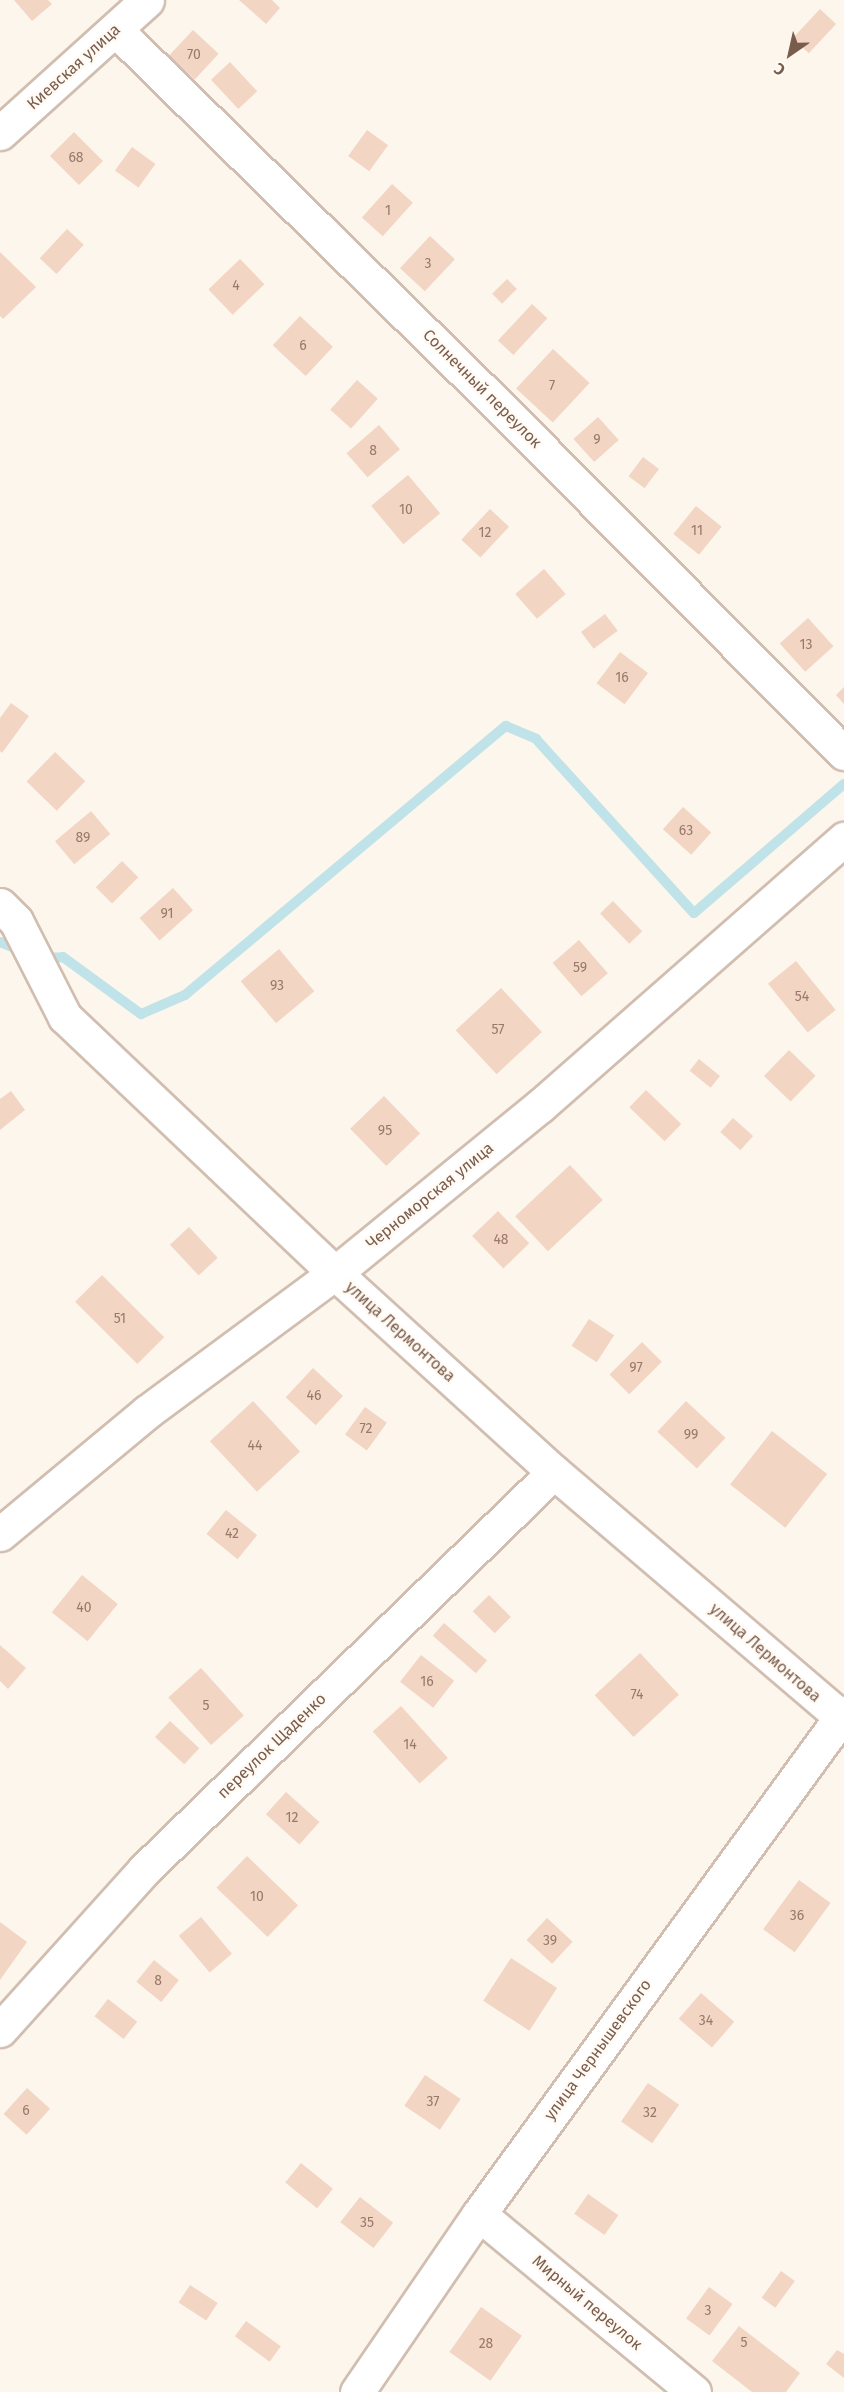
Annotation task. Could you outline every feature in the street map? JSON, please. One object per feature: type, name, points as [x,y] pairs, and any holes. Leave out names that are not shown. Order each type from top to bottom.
[{"type":"street","name":"Киевская улица","points":[[0,133],[147,0]]},
{"type":"street","name":"Солнечный переулок","points":[[116,30],[499,406],[844,753]]},
{"type":"street","name":"Черноморская улица","points":[[0,1534],[147,1412],[335,1273],[540,1106],[844,838]]},
{"type":"street","name":"улица Лермонтова","points":[[0,905],[16,921],[65,1017],[335,1273],[554,1472],[843,1717]]},
{"type":"street","name":"переулок Щаденко","points":[[0,2030],[144,1870],[554,1472]]},
{"type":"street","name":"улица Чернышевского","points":[[357,2392],[479,2214],[843,1717]]},
{"type":"street","name":"Мирный переулок","points":[[479,2214],[694,2392]]},
{"type":"building","points":[[14,0],[48,0],[52,4],[32,21]]},
{"type":"building","points":[[239,0],[272,0],[280,8],[266,24]]},
{"type":"building","points":[[820,9],[836,24],[809,53],[793,38]]},
{"type":"building","points":[[193,30],[219,54],[195,79],[169,56]]},
{"type":"building","points":[[230,62],[257,91],[238,109],[211,80]]},
{"type":"building","points":[[367,130],[388,145],[369,171],[348,156]]},
{"type":"building","points":[[74,132],[103,161],[79,185],[50,156]]},
{"type":"building","points":[[132,147],[155,164],[138,188],[115,170]]},
{"type":"building","points":[[392,184],[413,203],[383,236],[362,217]]},
{"type":"building","points":[[67,229],[84,245],[57,274],[40,258]]},
{"type":"building","points":[[430,236],[455,259],[425,291],[400,268]]},
{"type":"building","points":[[0,252],[36,287],[3,319],[0,316]]},
{"type":"building","points":[[240,259],[264,284],[233,315],[208,290]]},
{"type":"building","points":[[507,279],[517,289],[502,304],[492,294]]},
{"type":"building","points":[[532,304],[547,318],[513,355],[498,341]]},
{"type":"building","points":[[300,316],[333,347],[306,376],[273,345]]},
{"type":"building","points":[[553,349],[590,383],[553,423],[516,388]]},
{"type":"building","points":[[357,380],[378,399],[351,428],[330,410]]},
{"type":"building","points":[[598,417],[619,440],[594,462],[573,439]]},
{"type":"building","points":[[379,425],[400,449],[368,477],[347,453]]},
{"type":"building","points":[[643,457],[659,469],[645,488],[629,476]]},
{"type":"building","points":[[408,475],[440,513],[403,544],[371,506]]},
{"type":"building","points":[[696,506],[722,527],[699,555],[673,534]]},
{"type":"building","points":[[490,509],[509,527],[480,557],[461,540]]},
{"type":"building","points":[[544,569],[566,594],[537,619],[515,594]]},
{"type":"building","points":[[605,614],[618,631],[594,649],[581,632]]},
{"type":"building","points":[[808,618],[833,646],[805,672],[780,643]]},
{"type":"building","points":[[620,652],[648,673],[624,704],[597,683]]},
{"type":"building","points":[[844,687],[844,704],[836,695]]},
{"type":"building","points":[[11,703],[29,716],[2,753],[0,751],[0,718]]},
{"type":"building","points":[[55,752],[85,781],[57,811],[27,781]]},
{"type":"building","points":[[683,807],[711,832],[691,855],[663,829]]},
{"type":"building","points":[[91,811],[110,834],[74,864],[55,841]]},
{"type":"building","points":[[122,861],[138,877],[112,903],[96,887]]},
{"type":"building","points":[[173,888],[193,910],[160,940],[140,918]]},
{"type":"building","points":[[613,901],[642,931],[629,944],[600,914]]},
{"type":"building","points":[[579,940],[608,973],[581,996],[553,963]]},
{"type":"building","points":[[279,949],[314,991],[276,1023],[241,981]]},
{"type":"building","points":[[796,961],[836,1010],[808,1033],[768,984]]},
{"type":"building","points":[[501,988],[542,1032],[497,1074],[456,1030]]},
{"type":"building","points":[[789,1050],[816,1076],[791,1102],[764,1076]]},
{"type":"building","points":[[699,1059],[720,1076],[711,1088],[690,1071]]},
{"type":"building","points":[[646,1090],[681,1124],[665,1141],[629,1107]]},
{"type":"building","points":[[11,1091],[25,1110],[0,1130],[0,1099]]},
{"type":"building","points":[[384,1096],[420,1133],[386,1166],[350,1129]]},
{"type":"building","points":[[733,1118],[753,1136],[740,1150],[720,1132]]},
{"type":"building","points":[[570,1165],[603,1200],[548,1251],[515,1216]]},
{"type":"building","points":[[498,1211],[529,1243],[503,1268],[472,1236]]},
{"type":"building","points":[[189,1227],[218,1258],[199,1275],[170,1245]]},
{"type":"building","points":[[102,1275],[164,1337],[137,1364],[75,1302]]},
{"type":"building","points":[[589,1319],[614,1335],[597,1362],[572,1346]]},
{"type":"building","points":[[642,1342],[662,1362],[629,1394],[609,1375]]},
{"type":"building","points":[[313,1368],[343,1396],[316,1425],[286,1397]]},
{"type":"building","points":[[253,1401],[300,1451],[257,1492],[210,1441]]},
{"type":"building","points":[[686,1401],[725,1438],[697,1469],[657,1432]]},
{"type":"building","points":[[365,1407],[387,1423],[367,1450],[345,1435]]},
{"type":"building","points":[[772,1431],[827,1474],[785,1528],[730,1485]]},
{"type":"building","points":[[226,1510],[257,1535],[238,1559],[206,1534]]},
{"type":"building","points":[[82,1575],[118,1604],[88,1641],[52,1612]]},
{"type":"building","points":[[489,1595],[511,1617],[495,1633],[473,1611]]},
{"type":"building","points":[[444,1623],[487,1660],[476,1673],[433,1636]]},
{"type":"building","points":[[0,1645],[26,1668],[8,1689],[0,1681]]},
{"type":"building","points":[[640,1653],[679,1695],[634,1737],[595,1695]]},
{"type":"building","points":[[421,1655],[454,1681],[433,1708],[400,1682]]},
{"type":"building","points":[[201,1668],[244,1716],[211,1745],[168,1697]]},
{"type":"building","points":[[401,1706],[448,1758],[420,1783],[373,1731]]},
{"type":"building","points":[[170,1721],[199,1748],[184,1764],[155,1737]]},
{"type":"building","points":[[286,1792],[319,1822],[299,1844],[266,1814]]},
{"type":"building","points":[[247,1856],[298,1905],[268,1937],[216,1888]]},
{"type":"building","points":[[799,1880],[831,1903],[795,1952],[763,1929]]},
{"type":"building","points":[[201,1917],[232,1954],[210,1972],[179,1936]]},
{"type":"building","points":[[547,1918],[573,1942],[552,1964],[527,1940]]},
{"type":"building","points":[[0,1922],[27,1942],[0,1980]]},
{"type":"building","points":[[511,1958],[557,1988],[529,2031],[483,2001]]},
{"type":"building","points":[[154,1960],[179,1980],[161,2002],[136,1982]]},
{"type":"building","points":[[701,1993],[734,2022],[712,2048],[679,2019]]},
{"type":"building","points":[[108,1999],[137,2022],[124,2039],[94,2016]]},
{"type":"building","points":[[425,2075],[461,2099],[440,2130],[404,2106]]},
{"type":"building","points":[[648,2083],[679,2105],[652,2143],[621,2122]]},
{"type":"building","points":[[27,2088],[50,2109],[27,2135],[4,2114]]},
{"type":"building","points":[[301,2163],[333,2189],[317,2208],[285,2182]]},
{"type":"building","points":[[588,2194],[618,2215],[605,2235],[574,2214]]},
{"type":"building","points":[[360,2197],[393,2223],[373,2248],[340,2222]]},
{"type":"building","points":[[781,2271],[795,2281],[775,2308],[762,2298]]},
{"type":"building","points":[[190,2285],[218,2303],[206,2321],[179,2303]]},
{"type":"building","points":[[709,2287],[732,2304],[710,2336],[686,2319]]},
{"type":"building","points":[[481,2307],[522,2336],[490,2381],[449,2352]]},
{"type":"building","points":[[246,2321],[281,2346],[270,2362],[235,2336]]},
{"type":"building","points":[[739,2326],[800,2373],[786,2392],[752,2392],[712,2361]]},
{"type":"building","points":[[837,2350],[844,2354],[844,2378],[826,2364]]},
{"type":"waterway","points":[[39,958],[63,957],[141,1014],[185,995],[506,726],[536,739],[694,913],[844,784]]},
{"type":"waterway","points":[[0,942],[22,951]]}]
